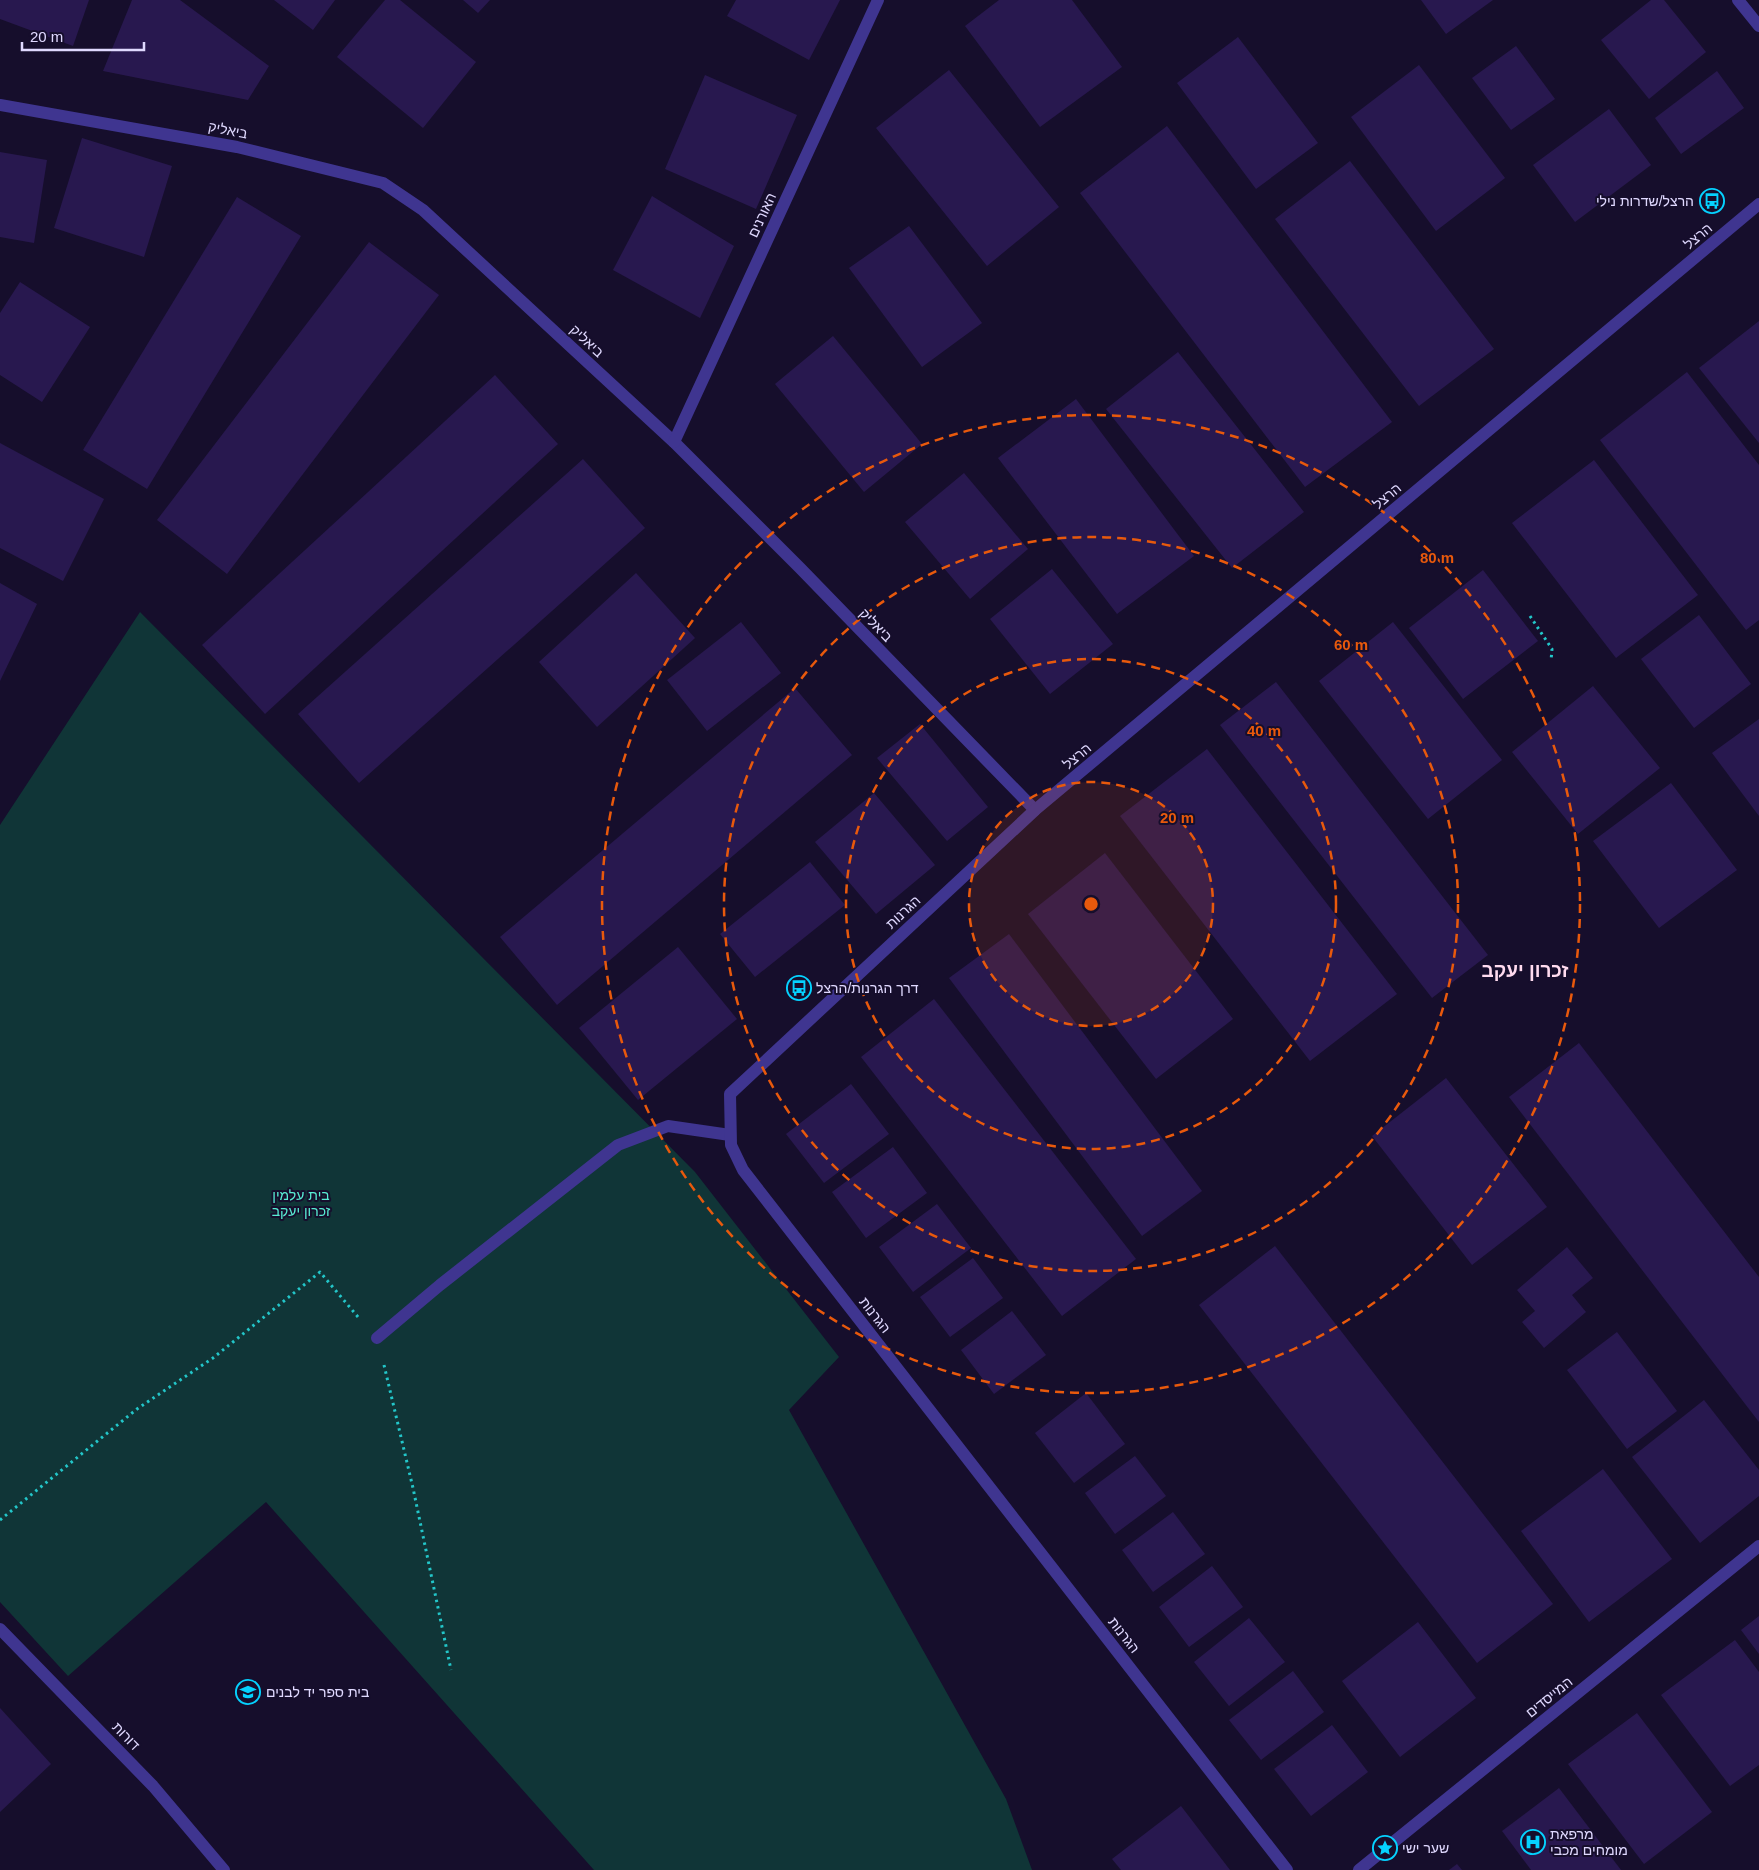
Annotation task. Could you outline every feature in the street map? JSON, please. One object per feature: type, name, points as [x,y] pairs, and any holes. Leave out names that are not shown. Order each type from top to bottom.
[{"type":"street","name":"האורנים","points":[[674,442],[878,0]]},
{"type":"street","points":[[1738,0],[1759,26]]},
{"type":"street","name":"ביאליק","points":[[0,105],[237,146],[383,183],[423,210],[674,442],[807,575],[1035,810]]},
{"type":"street","name":"הרצל","points":[[1035,810],[1759,204]]},
{"type":"street","name":"הגרנות","points":[[1035,810],[730,1094],[731,1145],[742,1170],[1287,1870]]},
{"type":"street","points":[[377,1338],[447,1279],[618,1145],[668,1126],[730,1135]]},
{"type":"street","name":"המייסדים","points":[[1359,1870],[1759,1546]]},
{"type":"street","name":"דורות","points":[[0,1629],[153,1786],[224,1870]]},
{"type":"path","points":[[1530,616],[1552,649],[1551,661]]},
{"type":"path","points":[[0,1520],[138,1409],[213,1358],[320,1272],[377,1338],[413,1488],[451,1670]]},
{"type":"green space","name":"בית עלמין זכרון יעקב","points":[[140,612],[695,1172],[839,1357],[789,1410],[1006,1799],[1032,1870],[594,1870],[266,1502],[68,1676],[0,1602],[0,825]]},
{"type":"building","points":[[0,0],[89,0],[73,46],[0,19]]},
{"type":"building","points":[[132,0],[180,0],[269,66],[248,100],[103,71]]},
{"type":"building","points":[[274,0],[335,0],[313,30]]},
{"type":"building","points":[[385,0],[400,0],[476,62],[423,128],[337,57]]},
{"type":"building","points":[[463,0],[490,0],[478,13]]},
{"type":"building","points":[[736,0],[840,0],[809,60],[727,16]]},
{"type":"building","points":[[999,0],[1072,0],[1122,67],[1040,127],[965,26]]},
{"type":"building","points":[[1421,0],[1493,0],[1446,34]]},
{"type":"building","points":[[1651,0],[1664,0],[1706,52],[1649,99],[1601,40]]},
{"type":"building","points":[[1238,37],[1318,143],[1256,189],[1177,83]]},
{"type":"building","points":[[1516,46],[1555,99],[1511,130],[1472,78]]},
{"type":"building","points":[[1419,65],[1505,178],[1436,231],[1351,117]]},
{"type":"building","points":[[949,70],[1059,207],[987,266],[876,128]]},
{"type":"building","points":[[1717,71],[1744,108],[1681,154],[1655,118]]},
{"type":"building","points":[[705,75],[797,115],[756,209],[665,169]]},
{"type":"building","points":[[1609,109],[1651,165],[1575,222],[1533,165]]},
{"type":"building","points":[[1167,126],[1392,422],[1305,487],[1080,193]]},
{"type":"building","points":[[82,138],[172,166],[144,257],[54,228]]},
{"type":"building","points":[[0,152],[47,160],[34,243],[0,237]]},
{"type":"building","points":[[1350,161],[1494,349],[1419,406],[1275,219]]},
{"type":"building","points":[[652,196],[734,246],[700,318],[613,270]]},
{"type":"building","points":[[237,197],[301,236],[147,489],[83,450]]},
{"type":"building","points":[[909,226],[982,323],[922,367],[849,268]]},
{"type":"building","points":[[369,242],[439,295],[227,574],[157,520]]},
{"type":"building","points":[[20,282],[90,327],[42,402],[0,375],[0,313]]},
{"type":"building","points":[[1759,321],[1759,443],[1699,368]]},
{"type":"building","points":[[833,336],[922,444],[864,492],[775,384]]},
{"type":"building","points":[[1178,352],[1304,512],[1232,568],[1106,409]]},
{"type":"building","points":[[1687,372],[1759,465],[1759,620],[1746,630],[1600,440]]},
{"type":"building","points":[[495,375],[558,444],[265,714],[202,645]]},
{"type":"building","points":[[1076,399],[1194,556],[1117,614],[998,458]]},
{"type":"building","points":[[0,443],[104,499],[63,581],[0,548]]},
{"type":"building","points":[[583,459],[645,528],[359,783],[298,714]]},
{"type":"building","points":[[1594,460],[1698,595],[1616,658],[1512,523]]},
{"type":"building","points":[[964,473],[1028,549],[970,599],[905,522]]},
{"type":"building","points":[[1052,569],[1113,644],[1050,694],[990,619]]},
{"type":"building","points":[[1483,570],[1538,641],[1463,699],[1409,628]]},
{"type":"building","points":[[636,573],[695,638],[597,727],[539,662]]},
{"type":"building","points":[[0,583],[37,604],[0,681]]},
{"type":"building","points":[[1699,615],[1751,684],[1694,728],[1641,659]]},
{"type":"building","points":[[741,622],[781,673],[707,731],[667,680]]},
{"type":"building","points":[[1393,622],[1502,760],[1428,819],[1319,681]]},
{"type":"building","points":[[1276,682],[1488,955],[1432,998],[1220,725]]},
{"type":"building","points":[[1593,686],[1660,768],[1578,834],[1512,752]]},
{"type":"building","points":[[795,688],[852,755],[557,1005],[500,937]]},
{"type":"building","points":[[1759,719],[1759,816],[1712,753]]},
{"type":"building","points":[[920,724],[988,807],[947,841],[877,758]]},
{"type":"building","points":[[1207,749],[1397,994],[1310,1061],[1120,816]]},
{"type":"building","points":[[1671,783],[1737,870],[1659,928],[1593,841]]},
{"type":"building","points":[[874,793],[935,865],[876,914],[815,842]]},
{"type":"building","points":[[1105,853],[1233,1019],[1156,1079],[1028,914]]},
{"type":"building","points":[[810,862],[845,905],[755,977],[720,934]]},
{"type":"building","points":[[1009,934],[1202,1191],[1142,1236],[949,978]]},
{"type":"building","points":[[678,947],[737,1019],[638,1100],[579,1028]]},
{"type":"building","points":[[934,999],[1136,1259],[1062,1316],[861,1057]]},
{"type":"building","points":[[1579,1043],[1759,1277],[1759,1422],[1509,1097]]},
{"type":"building","points":[[1446,1078],[1547,1207],[1472,1265],[1372,1136]]},
{"type":"building","points":[[851,1084],[889,1134],[824,1183],[786,1134]]},
{"type":"building","points":[[893,1147],[927,1193],[866,1238],[832,1192]]},
{"type":"building","points":[[937,1204],[971,1248],[913,1292],[879,1247]]},
{"type":"building","points":[[1275,1246],[1553,1604],[1477,1663],[1199,1305]]},
{"type":"building","points":[[1567,1247],[1593,1278],[1572,1295],[1586,1312],[1544,1348],[1522,1322],[1535,1311],[1517,1290]]},
{"type":"building","points":[[973,1258],[1003,1298],[950,1337],[920,1297]]},
{"type":"building","points":[[1012,1311],[1046,1355],[994,1394],[961,1350]]},
{"type":"building","points":[[1617,1332],[1677,1411],[1627,1449],[1567,1370]]},
{"type":"building","points":[[1086,1393],[1125,1444],[1074,1483],[1035,1433]]},
{"type":"building","points":[[1704,1400],[1759,1470],[1759,1496],[1700,1543],[1632,1457]]},
{"type":"building","points":[[1135,1456],[1166,1496],[1115,1534],[1085,1493]]},
{"type":"building","points":[[1603,1469],[1672,1559],[1589,1622],[1521,1531]]},
{"type":"building","points":[[1173,1512],[1205,1554],[1153,1592],[1122,1550]]},
{"type":"building","points":[[1212,1566],[1243,1607],[1189,1647],[1159,1607]]},
{"type":"building","points":[[1759,1616],[1759,1654],[1741,1630]]},
{"type":"building","points":[[1249,1618],[1285,1662],[1229,1706],[1194,1662]]},
{"type":"building","points":[[1418,1622],[1476,1698],[1400,1757],[1342,1681]]},
{"type":"building","points":[[1735,1640],[1759,1672],[1759,1765],[1730,1786],[1661,1695]]},
{"type":"building","points":[[1293,1671],[1324,1712],[1261,1760],[1229,1720]]},
{"type":"building","points":[[0,1708],[51,1764],[0,1812]]},
{"type":"building","points":[[1637,1713],[1712,1812],[1644,1864],[1568,1764]]},
{"type":"building","points":[[1332,1725],[1368,1772],[1311,1816],[1274,1769]]},
{"type":"building","points":[[1559,1788],[1621,1870],[1531,1870],[1502,1831]]},
{"type":"building","points":[[1181,1806],[1230,1870],[1121,1870],[1112,1859]]},
{"type":"building","points":[[1457,1864],[1462,1870],[1449,1870]]},
{"type":"place","name":"הרצל/שדרות נילי","points":[[1712,201]]},
{"type":"place","name":"דרך הגרנות/הרצל","points":[[799,988]]},
{"type":"place","name":"בית ספר יד לבנים","points":[[248,1692]]},
{"type":"place","name":"מרפאת מומחים מכבי","points":[[1533,1842]]},
{"type":"place","name":"שער ישי","points":[[1385,1848]]},
{"type":"district","name":"זכרון יעקב","points":[[1525,970]]}]
